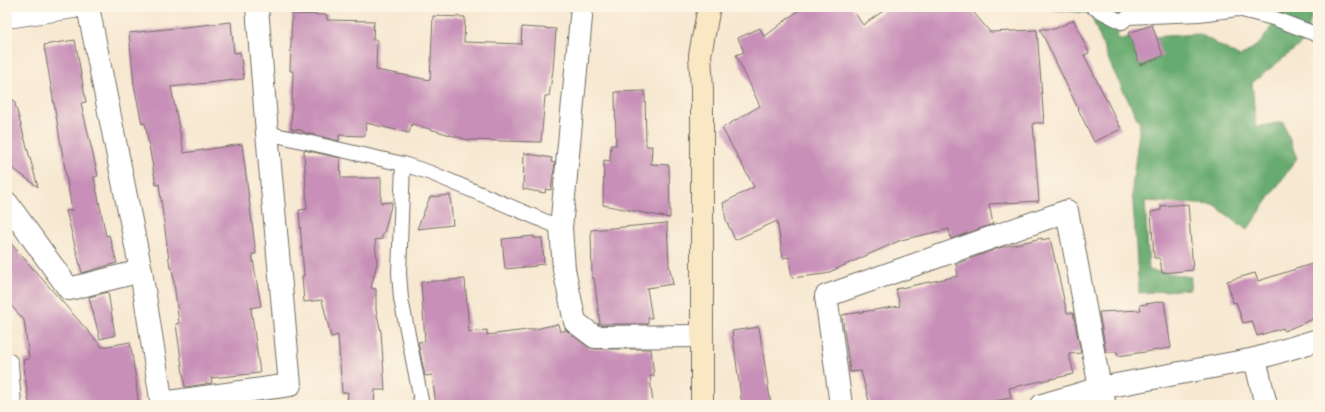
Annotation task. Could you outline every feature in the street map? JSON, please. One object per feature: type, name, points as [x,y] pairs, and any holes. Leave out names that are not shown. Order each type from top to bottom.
[{"type":"street","points":[[7,17],[74,7]]},
{"type":"street","points":[[88,7],[141,271],[162,404],[290,385],[257,7]]},
{"type":"street","points":[[582,7],[561,228],[564,269],[575,322],[595,337],[702,336]]},
{"type":"street","points":[[702,405],[702,90],[700,55],[710,7]]},
{"type":"street","points":[[7,203],[70,289],[141,271]]},
{"type":"street","points":[[841,405],[826,296],[1067,211],[1102,397]]},
{"type":"street","points":[[1042,405],[1102,397],[1255,359],[1318,340]]},
{"type":"street","points":[[1255,359],[1266,405]]},
{"type":"street","points":[[7,364],[10,405]]},
{"type":"lane","points":[[1093,7],[1122,22],[1128,17],[1198,14],[1238,9],[1273,18],[1318,35]]},
{"type":"lane","points":[[267,133],[403,164],[431,173],[561,228]]},
{"type":"lane","points":[[403,164],[399,273],[401,299],[422,405]]},
{"type":"green space","points":[[1053,7],[1123,7],[1117,39],[1200,34],[1240,57],[1260,43],[1286,7],[1300,7],[1312,12],[1306,40],[1252,83],[1256,127],[1283,122],[1297,158],[1247,230],[1214,205],[1145,201],[1149,270],[1191,277],[1190,289],[1139,293],[1132,188],[1140,124],[1112,68],[1090,13],[1055,10]]},
{"type":"building","points":[[803,7],[851,7],[863,25],[889,7],[969,7],[990,32],[1037,30],[1044,123],[1033,123],[1039,201],[989,204],[993,224],[951,239],[949,229],[901,240],[825,274],[792,278],[789,257],[783,258],[777,221],[735,240],[726,220],[723,203],[754,187],[722,128],[760,106],[736,55],[744,52],[738,38],[760,28],[764,37]]},
{"type":"building","points":[[292,14],[327,15],[327,20],[374,21],[373,40],[377,40],[376,70],[430,80],[433,16],[465,17],[464,42],[521,44],[522,27],[556,29],[553,70],[549,96],[545,96],[541,142],[468,140],[412,124],[409,133],[366,123],[365,136],[339,135],[339,141],[303,132],[302,130],[291,129],[293,71],[290,71]]},
{"type":"building","points":[[1074,20],[1089,53],[1084,55],[1121,129],[1094,142],[1040,29],[1055,29]]},
{"type":"building","points":[[231,22],[234,53],[240,52],[244,79],[171,87],[184,153],[242,144],[256,254],[252,254],[261,306],[251,308],[260,373],[211,378],[212,383],[185,387],[176,324],[179,323],[172,267],[170,268],[159,184],[156,185],[145,123],[142,124],[134,85],[129,33]]},
{"type":"building","points":[[1152,25],[1163,56],[1140,65],[1128,33]]},
{"type":"building","points":[[75,40],[86,102],[81,103],[98,176],[94,177],[106,236],[109,235],[117,263],[82,273],[66,211],[72,210],[44,45]]},
{"type":"building","points":[[645,91],[646,146],[652,146],[651,164],[669,165],[670,218],[603,205],[604,160],[610,161],[611,145],[616,145],[615,92]]},
{"type":"building","points":[[14,100],[38,187],[7,164],[7,101]]},
{"type":"building","points":[[304,150],[340,158],[341,178],[381,178],[381,203],[392,202],[384,233],[382,233],[382,239],[375,240],[377,263],[371,288],[376,289],[376,310],[381,332],[385,390],[375,390],[374,405],[347,405],[348,392],[342,393],[338,335],[331,337],[322,300],[304,302],[302,276],[304,276],[299,210],[307,209]]},
{"type":"building","points":[[524,153],[552,158],[551,162],[555,163],[551,190],[546,189],[545,193],[523,189]]},
{"type":"building","points":[[450,195],[453,225],[417,229],[430,197]]},
{"type":"building","points":[[1188,204],[1193,270],[1162,273],[1160,258],[1154,258],[1151,212],[1161,210],[1161,206]]},
{"type":"building","points":[[667,223],[669,265],[673,284],[647,288],[652,318],[648,318],[648,324],[598,324],[600,323],[594,278],[592,278],[591,230]]},
{"type":"building","points":[[534,236],[534,238],[542,238],[544,264],[505,269],[502,239]]},
{"type":"building","points":[[1042,238],[1042,240],[1050,238],[1067,313],[1073,313],[1081,353],[1069,354],[1074,374],[1009,388],[1011,398],[972,405],[870,405],[861,371],[850,372],[842,315],[900,306],[896,289],[958,276],[956,264],[999,248]]},
{"type":"building","points":[[7,239],[102,347],[130,342],[139,405],[29,405],[23,360],[29,359],[24,320],[7,301]]},
{"type":"building","points":[[1318,262],[1318,317],[1284,331],[1283,328],[1257,336],[1252,321],[1243,323],[1236,302],[1233,303],[1227,281],[1255,273],[1258,281]]},
{"type":"building","points":[[465,279],[469,332],[487,330],[487,335],[535,329],[558,324],[560,332],[566,330],[588,347],[595,349],[651,349],[654,376],[650,376],[653,405],[436,405],[432,375],[425,376],[418,342],[425,341],[421,282]]},
{"type":"building","points":[[108,292],[115,335],[100,339],[89,297]]},
{"type":"building","points":[[1164,301],[1171,348],[1118,356],[1117,352],[1106,352],[1099,312],[1141,310],[1140,305]]},
{"type":"building","points":[[759,327],[771,405],[742,405],[732,331]]}]
